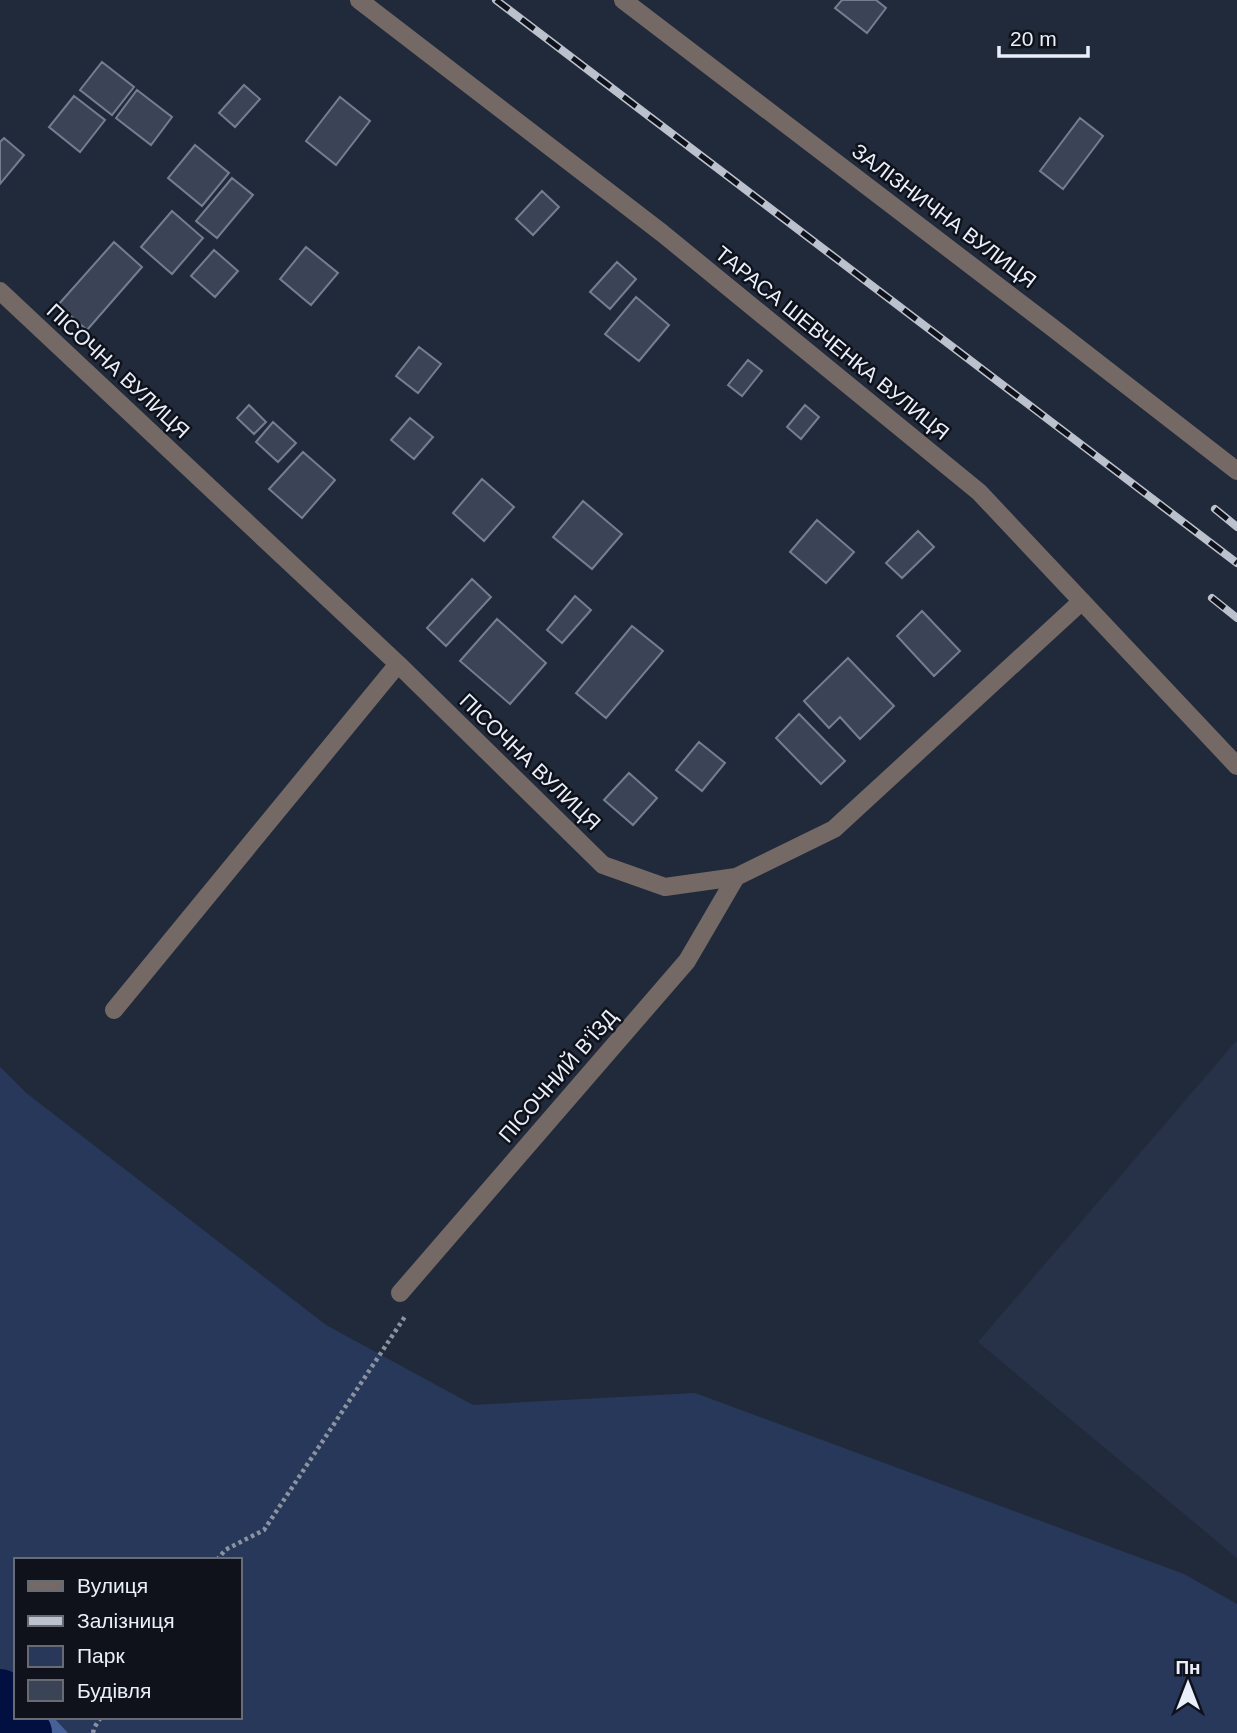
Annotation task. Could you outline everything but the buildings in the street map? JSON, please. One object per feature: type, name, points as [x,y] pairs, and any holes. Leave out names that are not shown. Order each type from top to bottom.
[{"type":"street","name":"ТАРАСА ШЕВЧЕНКА ВУЛИЦЯ","points":[[359,0],[662,233],[979,492],[1237,766]]},
{"type":"street","name":"ЗАЛІЗНИЧНА ВУЛИЦЯ","points":[[622,0],[1049,324],[1237,471]]},
{"type":"street","name":"ПІСОЧНА ВУЛИЦЯ","points":[[0,291],[398,664],[603,865],[665,887],[736,877],[834,829],[1082,601]]},
{"type":"street","points":[[114,1010],[398,664]]},
{"type":"street","name":"ПІСОЧНИЙ В’ЇЗД","points":[[400,1293],[687,961],[736,877]]},
{"type":"path","points":[[219,1558],[225,1550],[264,1530],[408,1313],[400,1293]]},
{"type":"shaded area","points":[[1237,1040],[1237,1558],[978,1342]]},
{"type":"shaded area","points":[[0,1685],[14,1694],[14,1719],[55,1719],[68,1733],[0,1733]]},
{"type":"green space","points":[[0,1067],[25,1092],[326,1325],[473,1405],[695,1393],[1184,1574],[1237,1604],[1237,1733],[0,1733]]},
{"type":"waterway","points":[[0,1696],[14,1717]]},
{"type":"waterway","points":[[16,1719],[25,1733]]},
{"type":"railway","points":[[496,0],[1237,563]]},
{"type":"railway","points":[[1215,509],[1237,527]]},
{"type":"railway","points":[[1212,598],[1237,618]]}]
